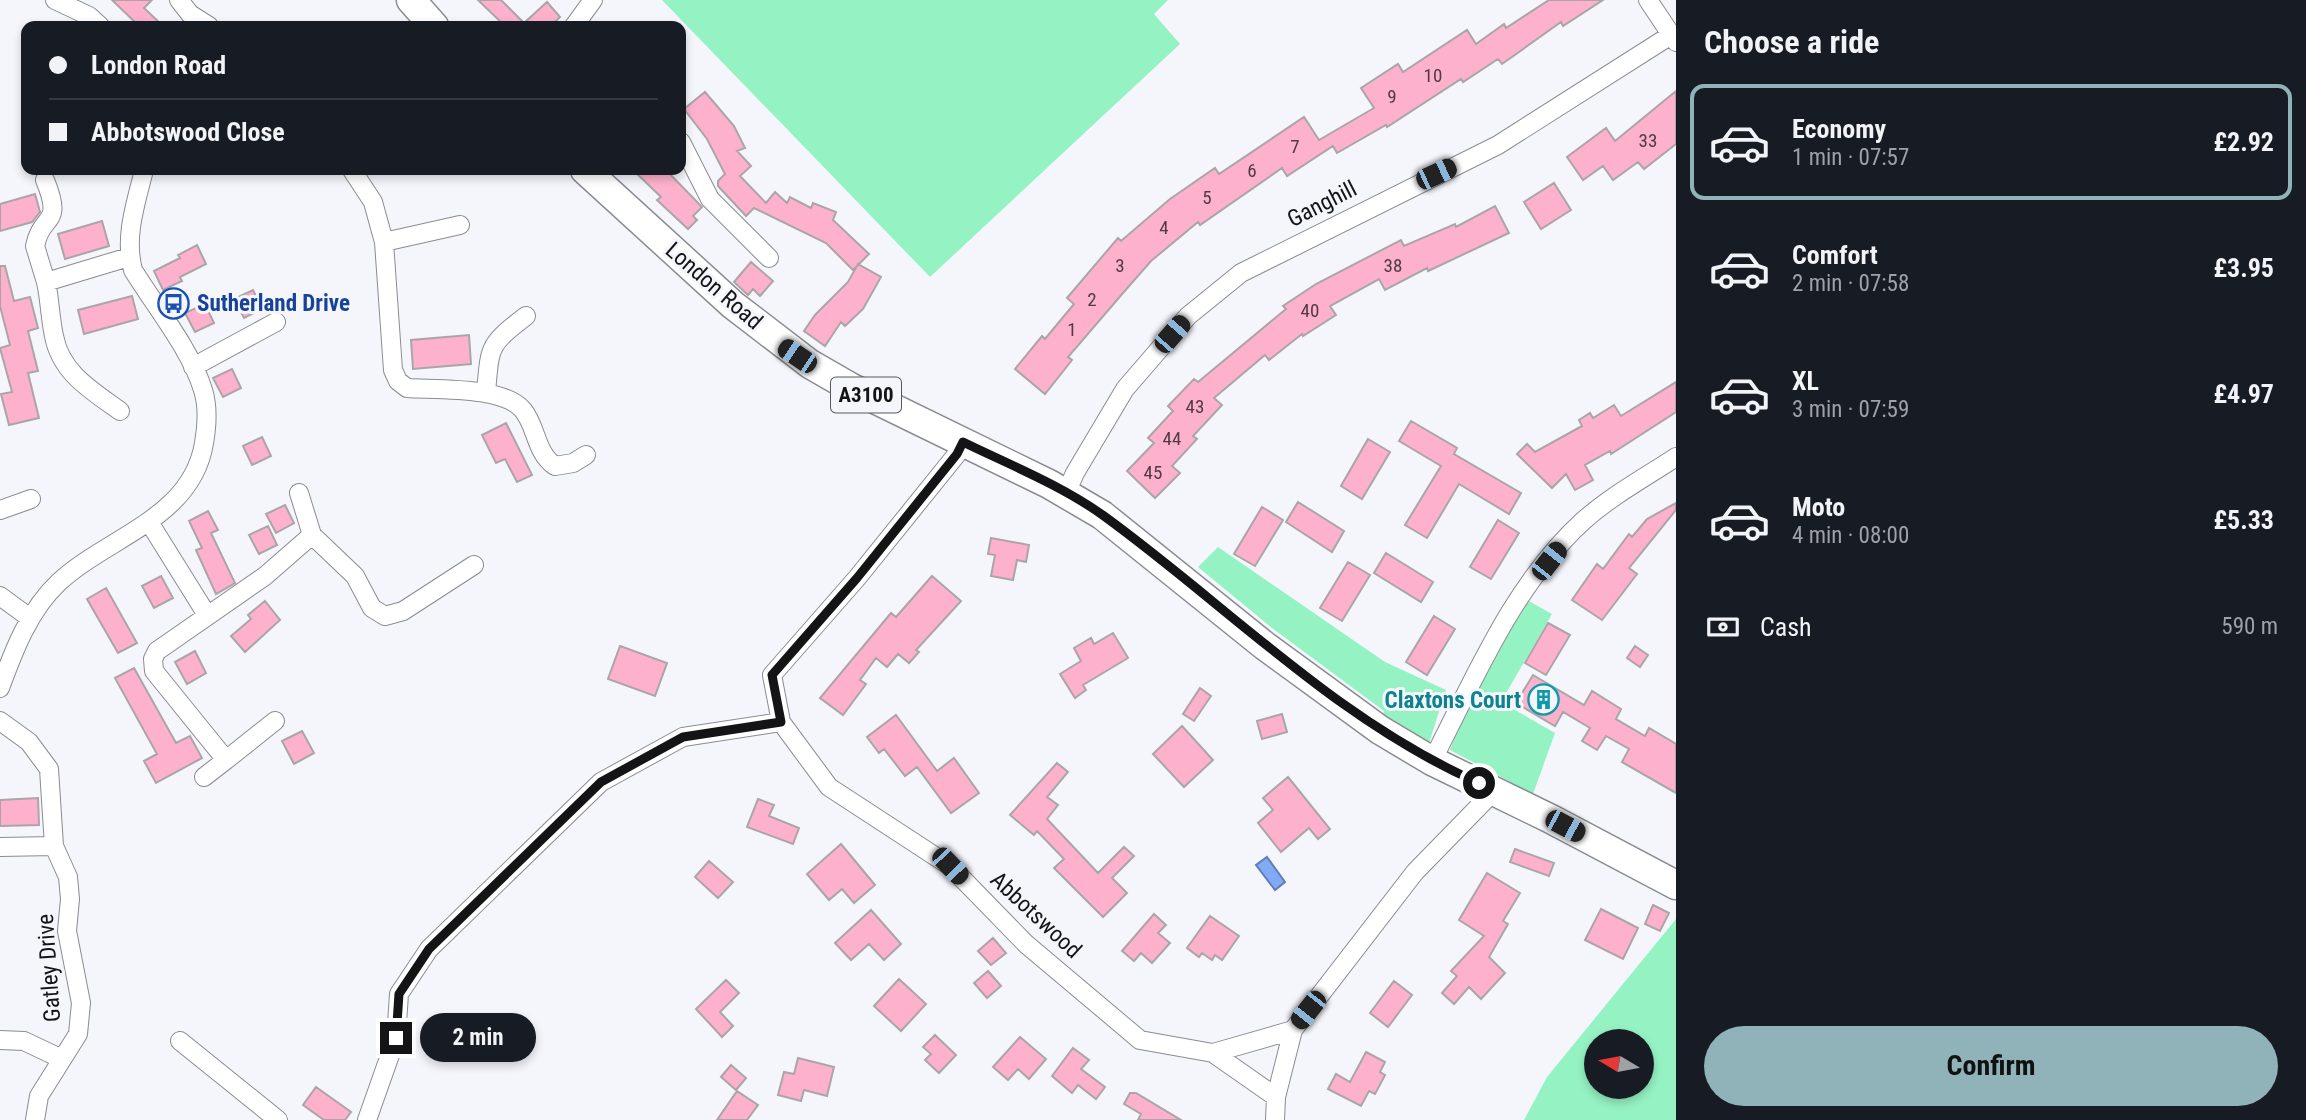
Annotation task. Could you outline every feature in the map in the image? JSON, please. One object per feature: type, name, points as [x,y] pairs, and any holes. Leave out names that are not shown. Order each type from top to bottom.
[{"type":"main road","points":[[411,0],[430,21]]},
{"type":"main road","name":"London Road","points":[[590,175],[733,306],[785,347],[850,387],[1066,493],[1102,514],[1303,675],[1380,730],[1432,761],[1495,790],[1676,885]]},
{"type":"street","points":[[55,0],[94,21]]},
{"type":"street","points":[[178,0],[202,21]]},
{"type":"street","points":[[578,21],[593,0]]},
{"type":"street","name":"Ganghill","points":[[1066,493],[1125,389],[1188,316],[1241,273],[1498,145],[1673,38],[1648,0]]},
{"type":"street","points":[[686,152],[710,199],[769,258]]},
{"type":"street","points":[[0,688],[30,618],[58,583],[93,555],[149,522],[177,501],[202,453],[207,427],[203,391],[193,367],[133,270],[130,257],[129,237],[143,175]]},
{"type":"street","points":[[355,175],[373,202],[384,242],[393,370],[398,382],[407,387],[505,397],[523,410],[545,459],[555,466],[573,463],[586,455]]},
{"type":"street","points":[[46,180],[52,198],[53,213],[35,246],[46,282],[54,337],[64,365],[120,411]]},
{"type":"street","points":[[384,242],[460,225]]},
{"type":"street","points":[[46,282],[130,257]]},
{"type":"street","points":[[486,393],[489,350],[499,337],[526,316]]},
{"type":"street","points":[[193,367],[276,322]]},
{"type":"street","name":"Abbotswood","points":[[963,442],[957,454],[857,578],[772,675],[781,722],[829,787],[950,866],[1026,944],[1140,1040],[1213,1053],[1276,1097]]},
{"type":"street","points":[[1432,761],[1512,607],[1564,541],[1603,505],[1676,457]]},
{"type":"street","points":[[299,493],[312,535],[355,576],[372,608],[385,616],[403,611],[474,565]]},
{"type":"street","points":[[0,510],[31,499]]},
{"type":"street","points":[[149,522],[207,615]]},
{"type":"street","points":[[226,760],[154,671],[153,659],[157,651],[265,576],[312,535]]},
{"type":"street","points":[[0,596],[30,618]]},
{"type":"street","points":[[0,721],[29,742],[49,769],[54,846],[0,847]]},
{"type":"street","points":[[204,777],[275,721]]},
{"type":"street","points":[[367,1120],[396,1038],[399,994],[429,949],[601,782],[683,737],[781,722]]},
{"type":"street","points":[[1275,1120],[1276,1097],[1293,1030],[1415,872],[1495,790]]},
{"type":"street","name":"Gatley Drive","points":[[35,1120],[39,1096],[78,1034],[81,1003],[67,931],[70,899],[68,877],[54,846]]},
{"type":"street","name":"Abbotswood","points":[[1213,1053],[1293,1030]]},
{"type":"street","points":[[0,1040],[24,1041],[62,1059]]},
{"type":"street","points":[[180,1041],[278,1120]]},
{"type":"green space","points":[[662,0],[1168,0],[1154,14],[1180,44],[930,277],[686,25],[686,21],[682,21]]},
{"type":"green space","points":[[1218,547],[1385,662],[1446,690],[1428,746],[1380,730],[1384,711],[1272,628],[1198,567]]},
{"type":"green space","points":[[1527,600],[1552,614],[1501,702],[1555,733],[1533,794],[1450,750],[1473,691]]},
{"type":"green space","points":[[1676,919],[1676,1120],[1524,1120],[1547,1077],[1584,1032],[1584,1099],[1654,1099],[1654,1029],[1586,1029]]},
{"type":"water","points":[[1267,857],[1285,882],[1275,890],[1256,865]]},
{"type":"building","points":[[112,0],[152,0],[144,8],[158,21],[134,21]]},
{"type":"building","points":[[478,0],[501,0],[522,21],[500,21]]},
{"type":"building","points":[[1549,0],[1603,0],[1563,26],[1561,22],[1502,64],[1498,59],[1463,82],[1461,79],[1387,127],[1386,125],[1337,153],[1333,146],[1287,176],[1282,168],[1200,225],[1198,222],[1151,261],[1068,357],[1072,360],[1045,394],[1015,369],[1042,336],[1045,339],[1074,304],[1067,298],[1118,238],[1121,241],[1170,199],[1215,168],[1219,174],[1304,117],[1319,140],[1374,108],[1361,88],[1398,64],[1403,72],[1467,30],[1476,44],[1504,24],[1506,28]]},
{"type":"building","points":[[547,2],[560,17],[556,21],[526,21]]},
{"type":"building","points":[[1676,91],[1676,144],[1644,169],[1638,162],[1613,180],[1603,166],[1583,180],[1567,157],[1606,128],[1615,141]]},
{"type":"building","points":[[705,92],[734,126],[745,148],[737,151],[751,166],[740,176],[766,203],[775,192],[787,203],[790,197],[811,208],[813,203],[836,212],[833,220],[869,254],[853,270],[826,243],[754,208],[746,216],[718,186],[718,181],[725,174],[707,139],[686,112],[686,107]]},
{"type":"building","points":[[638,175],[671,175],[702,207],[693,216],[697,220],[688,229],[657,200],[661,197]]},
{"type":"building","points":[[1554,183],[1571,210],[1541,229],[1524,202]]},
{"type":"building","points":[[35,194],[40,212],[32,222],[0,231],[0,204]]},
{"type":"building","points":[[1495,206],[1509,233],[1428,271],[1427,268],[1385,290],[1379,279],[1330,306],[1336,315],[1303,336],[1302,334],[1269,360],[1265,355],[1214,398],[1222,405],[1193,436],[1197,439],[1172,466],[1180,473],[1155,498],[1127,471],[1154,443],[1148,438],[1173,411],[1168,406],[1194,379],[1198,382],[1286,309],[1283,306],[1316,284],[1401,240],[1404,246],[1455,224],[1456,227]]},
{"type":"building","points":[[102,221],[109,246],[65,259],[58,234]]},
{"type":"building","points":[[197,245],[206,264],[180,277],[182,281],[163,290],[154,271],[180,258],[178,255]]},
{"type":"building","points":[[751,262],[773,281],[760,296],[753,289],[748,295],[734,282]]},
{"type":"building","points":[[858,264],[881,277],[863,309],[845,326],[841,322],[825,346],[804,331],[815,315],[848,282]]},
{"type":"building","points":[[0,266],[5,266],[14,301],[30,297],[38,328],[28,331],[38,371],[28,373],[39,418],[9,425],[1,394],[12,392],[0,348],[10,345],[0,306]]},
{"type":"building","points":[[253,290],[262,309],[244,318],[234,299]]},
{"type":"building","points":[[132,296],[138,319],[84,334],[78,310]]},
{"type":"building","points":[[205,304],[214,323],[195,332],[185,313]]},
{"type":"building","points":[[469,335],[471,364],[413,369],[411,340]]},
{"type":"building","points":[[232,369],[241,388],[223,397],[213,378]]},
{"type":"building","points":[[1676,382],[1676,412],[1611,454],[1610,451],[1585,465],[1593,480],[1575,490],[1566,474],[1552,488],[1517,454],[1527,444],[1535,452],[1582,426],[1579,420],[1590,413],[1593,418],[1614,405],[1621,416]]},
{"type":"building","points":[[1411,421],[1457,448],[1454,454],[1521,493],[1509,514],[1459,484],[1427,538],[1405,525],[1441,466],[1399,441]]},
{"type":"building","points":[[506,423],[532,475],[517,482],[505,459],[496,463],[482,435]]},
{"type":"building","points":[[262,437],[271,456],[252,465],[243,446]]},
{"type":"building","points":[[1368,439],[1390,452],[1362,499],[1341,486]]},
{"type":"building","points":[[1298,502],[1344,531],[1332,552],[1286,522]]},
{"type":"building","points":[[1676,503],[1676,510],[1629,568],[1637,574],[1602,620],[1572,600],[1597,564],[1603,569],[1629,534],[1632,537],[1647,519]]},
{"type":"building","points":[[285,505],[294,523],[276,533],[266,514]]},
{"type":"building","points":[[1262,507],[1283,520],[1255,566],[1234,554]]},
{"type":"building","points":[[208,511],[218,530],[211,533],[235,583],[216,594],[196,550],[202,548],[189,521]]},
{"type":"building","points":[[1498,520],[1519,533],[1491,579],[1470,567]]},
{"type":"building","points":[[268,526],[277,545],[259,554],[249,535]]},
{"type":"building","points":[[991,538],[1029,545],[1026,562],[1017,560],[1013,580],[991,576],[995,555],[988,554]]},
{"type":"building","points":[[1386,553],[1433,582],[1421,602],[1374,573]]},
{"type":"building","points":[[1348,562],[1370,575],[1342,621],[1320,608]]},
{"type":"building","points":[[161,576],[173,598],[154,608],[142,586]]},
{"type":"building","points":[[932,576],[961,601],[916,650],[919,652],[909,663],[898,654],[887,667],[876,658],[860,680],[866,684],[843,715],[820,698],[891,613],[896,617]]},
{"type":"building","points":[[106,588],[137,643],[118,653],[87,599]]},
{"type":"building","points":[[265,601],[280,620],[245,652],[231,636],[251,619],[248,615]]},
{"type":"building","points":[[1434,616],[1455,629],[1427,675],[1406,662]]},
{"type":"building","points":[[1548,623],[1570,635],[1546,675],[1525,663]]},
{"type":"building","points":[[1113,633],[1128,658],[1083,685],[1086,690],[1075,698],[1060,674],[1081,661],[1074,648],[1091,638],[1094,644]]},
{"type":"building","points":[[620,646],[667,663],[655,696],[608,679]]},
{"type":"building","points":[[1635,646],[1648,655],[1640,667],[1627,658]]},
{"type":"building","points":[[195,651],[206,673],[187,684],[175,662]]},
{"type":"building","points":[[134,668],[176,743],[190,736],[202,758],[156,783],[144,761],[157,754],[115,678]]},
{"type":"building","points":[[1533,675],[1584,705],[1592,691],[1621,709],[1616,719],[1645,736],[1649,728],[1676,744],[1676,793],[1622,762],[1629,749],[1606,736],[1597,750],[1582,741],[1590,728],[1563,712],[1555,726],[1516,703]]},
{"type":"building","points":[[1200,688],[1211,696],[1194,721],[1183,714]]},
{"type":"building","points":[[1282,714],[1287,732],[1262,739],[1257,721]]},
{"type":"building","points":[[896,715],[937,771],[954,758],[979,793],[951,813],[917,767],[905,776],[884,749],[879,753],[867,737]]},
{"type":"building","points":[[1182,726],[1213,760],[1184,787],[1153,754]]},
{"type":"building","points":[[302,731],[314,753],[294,764],[282,741]]},
{"type":"building","points":[[1057,763],[1068,772],[1047,797],[1058,805],[1047,819],[1098,873],[1124,847],[1134,856],[1112,878],[1127,893],[1103,917],[1054,868],[1064,859],[1037,831],[1034,835],[1010,815]]},
{"type":"building","points":[[1288,777],[1330,829],[1318,839],[1309,828],[1281,852],[1258,823],[1273,810],[1263,798]]},
{"type":"building","points":[[38,798],[39,825],[0,826],[0,800]]},
{"type":"building","points":[[758,799],[774,805],[769,816],[799,828],[793,844],[747,827]]},
{"type":"building","points":[[841,844],[875,885],[854,903],[842,889],[829,900],[807,874]]},
{"type":"building","points":[[1515,849],[1554,863],[1549,876],[1510,862]]},
{"type":"building","points":[[709,861],[733,882],[718,898],[695,877]]},
{"type":"building","points":[[1487,873],[1520,893],[1503,921],[1508,924],[1489,957],[1505,973],[1481,999],[1469,987],[1454,1004],[1442,993],[1457,976],[1451,971],[1484,936],[1459,920]]},
{"type":"building","points":[[1653,905],[1669,913],[1660,931],[1645,924]]},
{"type":"building","points":[[1601,909],[1638,928],[1623,959],[1585,940]]},
{"type":"building","points":[[871,910],[901,944],[884,960],[869,944],[851,960],[835,943]]},
{"type":"building","points":[[1154,914],[1166,925],[1158,933],[1170,943],[1152,963],[1141,953],[1134,961],[1122,951]]},
{"type":"building","points":[[1210,916],[1239,936],[1222,960],[1215,955],[1212,960],[1202,953],[1199,957],[1187,948]]},
{"type":"building","points":[[993,938],[1006,953],[991,965],[978,951]]},
{"type":"building","points":[[988,971],[1001,986],[987,998],[974,983]]},
{"type":"building","points":[[899,979],[926,1004],[901,1031],[874,1006]]},
{"type":"building","points":[[726,980],[739,993],[720,1012],[733,1026],[722,1037],[696,1009]]},
{"type":"building","points":[[1394,981],[1412,995],[1388,1027],[1370,1013]]},
{"type":"building","points":[[935,1035],[956,1055],[939,1073],[925,1060],[931,1054],[923,1047]]},
{"type":"building","points":[[1020,1037],[1046,1059],[1029,1079],[1018,1069],[1008,1080],[993,1067]]},
{"type":"building","points":[[1073,1048],[1089,1060],[1081,1069],[1105,1087],[1096,1099],[1078,1085],[1072,1093],[1052,1076]]},
{"type":"building","points":[[1366,1052],[1385,1062],[1380,1072],[1385,1075],[1375,1094],[1369,1091],[1361,1106],[1328,1089],[1336,1074],[1350,1082]]},
{"type":"building","points":[[798,1058],[834,1067],[827,1096],[804,1090],[801,1101],[778,1095],[784,1072],[794,1074]]},
{"type":"building","points":[[731,1065],[746,1078],[736,1090],[721,1077]]},
{"type":"building","points":[[316,1087],[351,1112],[345,1120],[324,1120],[303,1105]]},
{"type":"building","points":[[737,1091],[758,1105],[747,1120],[717,1120]]},
{"type":"building","points":[[1130,1093],[1136,1093],[1181,1120],[1138,1120],[1141,1114],[1124,1104]]},
{"type":"place","name":"Sutherland Drive","points":[[174,303]]},
{"type":"place","name":"Claxtons Court","points":[[1544,700]]},
{"type":"route","points":[[396,1038],[399,994],[429,949],[601,782],[683,737],[781,722],[772,675],[857,578],[957,454],[963,442],[1049,484],[1102,514],[1265,646],[1380,730],[1432,761],[1479,783]]}]
